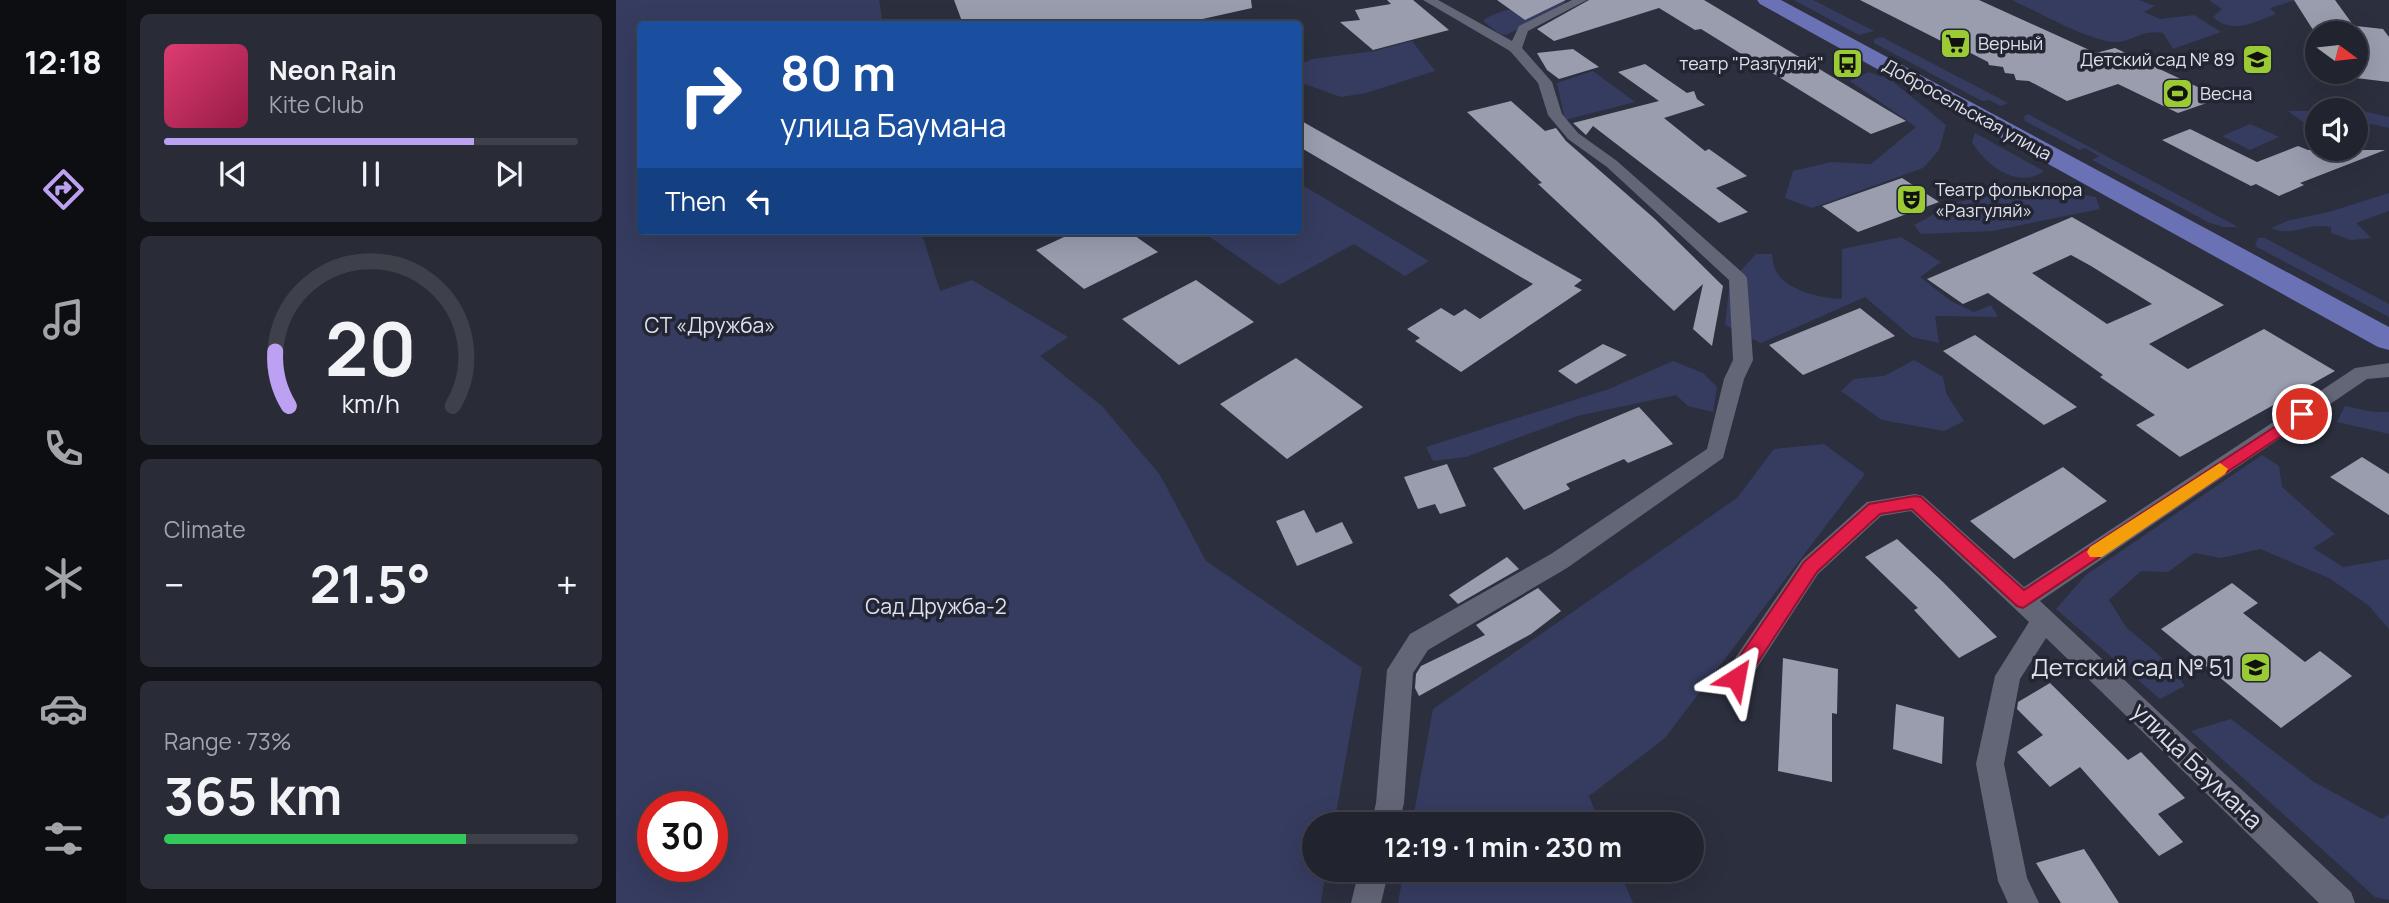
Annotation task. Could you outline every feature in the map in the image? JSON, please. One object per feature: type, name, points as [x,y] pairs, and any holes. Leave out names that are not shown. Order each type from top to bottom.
[{"type":"main road","name":"Добросельская улица","points":[[1767,0],[2389,340]]},
{"type":"street","points":[[1388,812],[1400,670],[1419,642],[1559,561],[1716,453],[1734,379],[1743,360],[1738,278],[1612,164],[1573,136],[1555,116],[1545,82],[1515,48],[1429,0]]},
{"type":"street","points":[[1515,48],[1523,29],[1581,0]]},
{"type":"street","points":[[2023,600],[2362,373],[2389,370]]},
{"type":"street","name":"улица Баумана","points":[[1736,678],[1810,567],[1875,508],[1915,502],[2023,600],[2340,903]]},
{"type":"street","points":[[2024,903],[2013,881],[1990,764],[2008,676],[2044,620]]},
{"type":"street","points":[[1366,903],[1371,882]]},
{"type":"green space","name":"Сад Дружба-2","points":[[616,0],[879,0],[882,21],[637,21],[637,235],[922,235],[940,291],[972,280],[1068,337],[1040,356],[1103,407],[1160,475],[1206,561],[1362,668],[1336,812],[1302,812],[1302,882],[1324,882],[1321,903],[616,903]]},
{"type":"green space","points":[[1562,0],[1567,4],[1506,35],[1500,34],[1483,21],[1508,10]]},
{"type":"green space","points":[[1794,0],[1813,0],[1874,31],[1859,35]]},
{"type":"green space","points":[[2012,0],[2139,0],[2155,6],[2144,12],[2160,19],[2194,15],[2221,32],[2173,49],[2163,33],[2155,32],[2115,42],[2092,37]]},
{"type":"green space","points":[[2209,0],[2296,0],[2270,8],[2276,14],[2236,26],[2220,22],[2213,17],[2222,9]]},
{"type":"green space","points":[[1882,37],[2008,103],[2001,106],[1989,100],[1982,101],[1874,43],[1874,39]]},
{"type":"green space","points":[[1412,41],[1435,71],[1366,93],[1341,97],[1302,83],[1302,64],[1312,59],[1375,51]]},
{"type":"green space","points":[[1593,71],[1635,102],[1565,120],[1557,83]]},
{"type":"green space","points":[[1869,72],[1891,80],[1946,125],[1939,150],[1923,168],[1812,208],[1785,198],[1793,171],[1831,162],[1871,164],[1916,127],[1850,81]]},
{"type":"green space","points":[[2288,111],[2305,111],[2305,122],[2303,122]]},
{"type":"green space","points":[[2368,112],[2389,117],[2389,128],[2368,124]]},
{"type":"green space","points":[[2028,114],[2238,227],[2210,223],[2092,160],[2099,156],[2085,148],[2080,150],[2025,121],[2024,116]]},
{"type":"green space","points":[[2250,124],[2279,137],[2250,150],[2222,136]]},
{"type":"green space","points":[[1975,133],[2044,171],[2024,178],[2003,172],[1978,151],[1972,142]]},
{"type":"green space","points":[[1302,185],[1429,261],[1405,276],[1354,244],[1279,285],[1207,235],[1302,235]]},
{"type":"green space","points":[[2006,191],[2063,191],[2096,197],[2100,209],[1992,231],[1921,234],[1914,225],[1955,203]]},
{"type":"green space","points":[[2389,193],[2389,211],[2356,223],[2371,238],[2351,240],[2331,233],[2331,227],[2322,226],[2293,231],[2271,228],[2290,220],[2329,212]]},
{"type":"green space","points":[[1901,237],[1941,262],[1920,277],[1951,301],[1974,312],[1991,305],[1998,317],[1935,316],[1939,343],[1912,337],[1865,297],[1761,343],[1725,325],[1730,282],[1756,254],[1772,254],[1776,271],[1788,284],[1815,295],[1842,299],[1842,249]]},
{"type":"green space","points":[[2258,238],[2265,238],[2389,304],[2389,317],[2255,246]]},
{"type":"green space","points":[[1914,360],[1943,377],[1947,395],[1964,421],[1944,431],[1882,420],[1841,391],[1854,379],[1884,376]]},
{"type":"green space","points":[[1673,361],[1703,373],[1717,387],[1713,412],[1688,406],[1676,395],[1577,416],[1466,457],[1433,461],[1426,447],[1609,389]]},
{"type":"green space","points":[[2345,406],[2389,412],[2389,434],[2337,422]]},
{"type":"green space","points":[[1824,444],[1865,474],[1665,738],[1589,796],[1595,812],[1414,812],[1433,709],[1737,498],[1774,449]]},
{"type":"green space","points":[[2262,455],[2279,466],[2282,487],[2335,534],[2313,548],[2343,567],[2389,559],[2389,629],[2368,605],[2329,578],[2260,549],[2221,558],[2194,553],[2168,572],[2141,571],[2109,600],[2126,627],[2168,663],[2185,686],[2160,699],[2056,609],[2086,575]]},
{"type":"green space","points":[[2231,719],[2314,782],[2382,819],[2389,814],[2389,900],[2375,897],[2191,731]]},
{"type":"green space","points":[[1402,882],[1624,882],[1633,903],[1398,903]]},
{"type":"building","points":[[954,0],[1251,0],[1252,8],[1194,21],[962,21]]},
{"type":"building","points":[[1387,0],[1413,0],[1449,30],[1373,50],[1340,22],[1360,20],[1355,10],[1391,4]]},
{"type":"building","points":[[1497,0],[1566,0],[1525,20]]},
{"type":"building","points":[[1589,0],[1704,0],[1906,121],[1871,134],[1701,29],[1695,30],[1659,8],[1554,41],[1537,29]]},
{"type":"building","points":[[1860,0],[1979,0],[2096,53],[2115,48],[2221,98],[2178,113],[2118,84],[2067,101],[2029,81],[2016,80],[2014,74],[2005,73],[2003,67],[1989,65],[1959,47],[1955,48]]},
{"type":"building","points":[[2294,0],[2335,0],[2350,21],[2307,21]]},
{"type":"building","points":[[2368,27],[2383,29],[2389,37],[2389,82],[2368,79]]},
{"type":"building","points":[[1573,49],[1599,67],[1559,79],[1547,70],[1537,53]]},
{"type":"building","points":[[1645,64],[1687,93],[1694,91],[1697,99],[1705,105],[1664,118],[1705,151],[1709,149],[1747,176],[1716,188],[1748,212],[1719,223],[1593,126],[1586,135],[1573,123],[1659,101],[1618,72]]},
{"type":"building","points":[[1511,101],[1545,131],[1556,128],[1566,141],[1655,219],[1723,286],[1712,346],[1693,329],[1703,284],[1674,311],[1538,184],[1542,183],[1467,112]]},
{"type":"building","points":[[1302,121],[1582,280],[1574,286],[1582,290],[1461,372],[1415,341],[1420,338],[1407,329],[1441,308],[1454,316],[1465,309],[1480,319],[1533,284],[1302,148]]},
{"type":"building","points":[[2190,129],[2257,162],[2298,146],[2305,149],[2305,161],[2357,161],[2300,183],[2304,185],[2279,196],[2256,184],[2251,186],[2162,140]]},
{"type":"building","points":[[2368,150],[2385,150],[2368,157]]},
{"type":"building","points":[[1902,178],[1939,202],[1858,232],[1822,206]]},
{"type":"building","points":[[2072,217],[2224,305],[2149,344],[2188,369],[2264,329],[2335,371],[2180,457],[2136,425],[2155,415],[1988,293],[1963,304],[1927,279]],"holes":[[[2071,255],[2152,304],[2107,324],[2032,273]]]},
{"type":"building","points":[[1068,235],[1134,235],[1158,252],[1084,289],[1036,250]]},
{"type":"building","points":[[1196,280],[1254,322],[1179,365],[1122,319]]},
{"type":"building","points":[[1860,308],[1895,336],[1803,375],[1769,345]]},
{"type":"building","points":[[1975,335],[2077,407],[2044,425],[1943,351]]},
{"type":"building","points":[[1603,344],[1627,355],[1576,384],[1558,371]]},
{"type":"building","points":[[1296,358],[1363,407],[1287,459],[1220,404]]},
{"type":"building","points":[[1639,407],[1673,444],[1628,463],[1624,459],[1566,484],[1570,489],[1524,510],[1493,468]]},
{"type":"building","points":[[2362,457],[2389,474],[2389,515],[2330,477]]},
{"type":"building","points":[[1447,464],[1466,506],[1440,514],[1435,504],[1418,509],[1404,477]]},
{"type":"building","points":[[2063,467],[2107,501],[2014,559],[1970,521]]},
{"type":"building","points":[[1304,510],[1316,533],[1342,522],[1353,543],[1297,566],[1276,521]]},
{"type":"building","points":[[1897,539],[1997,637],[1959,658],[1914,610],[1918,608],[1865,557]]},
{"type":"building","points":[[1507,557],[1519,569],[1458,604],[1449,595]]},
{"type":"building","points":[[2232,583],[2258,603],[2243,613],[2305,662],[2320,651],[2352,676],[2281,728],[2161,629]]},
{"type":"building","points":[[1538,588],[1561,611],[1531,634],[1419,696],[1415,688],[1416,674],[1421,666],[1485,635],[1476,625]]},
{"type":"building","points":[[1783,658],[1838,669],[1837,714],[1832,713],[1832,782],[1778,771]]},
{"type":"building","points":[[2050,683],[2128,760],[2141,752],[2185,798],[2158,814],[2183,842],[2159,856],[2080,767],[2050,787],[2017,752],[2043,735],[2017,709],[2018,702]]},
{"type":"building","points":[[1896,704],[1944,717],[1942,764],[1893,749]]},
{"type":"building","points":[[2084,849],[2119,903],[2061,903],[2036,863]]},
{"type":"slow traffic","points":[[2096,552],[2220,469]]},
{"type":"place","name":"Верный","points":[[1955,44]]},
{"type":"place","name":"Детский сад № 89","points":[[2258,60]]},
{"type":"place","name":"театр \"Разгуляй\"","points":[[1847,64]]},
{"type":"place","name":"Весна","points":[[2177,94]]},
{"type":"place","name":"Театр фольклора «Разгуляй»","points":[[1912,200]]},
{"type":"place","name":"Детский сад № 51","points":[[2255,668]]},
{"type":"route","points":[[1736,678],[1810,567],[1875,508],[1915,502],[2023,600],[2302,414]]},
{"type":"park label","name":"СТ «Дружба»","points":[[710,326]]}]
